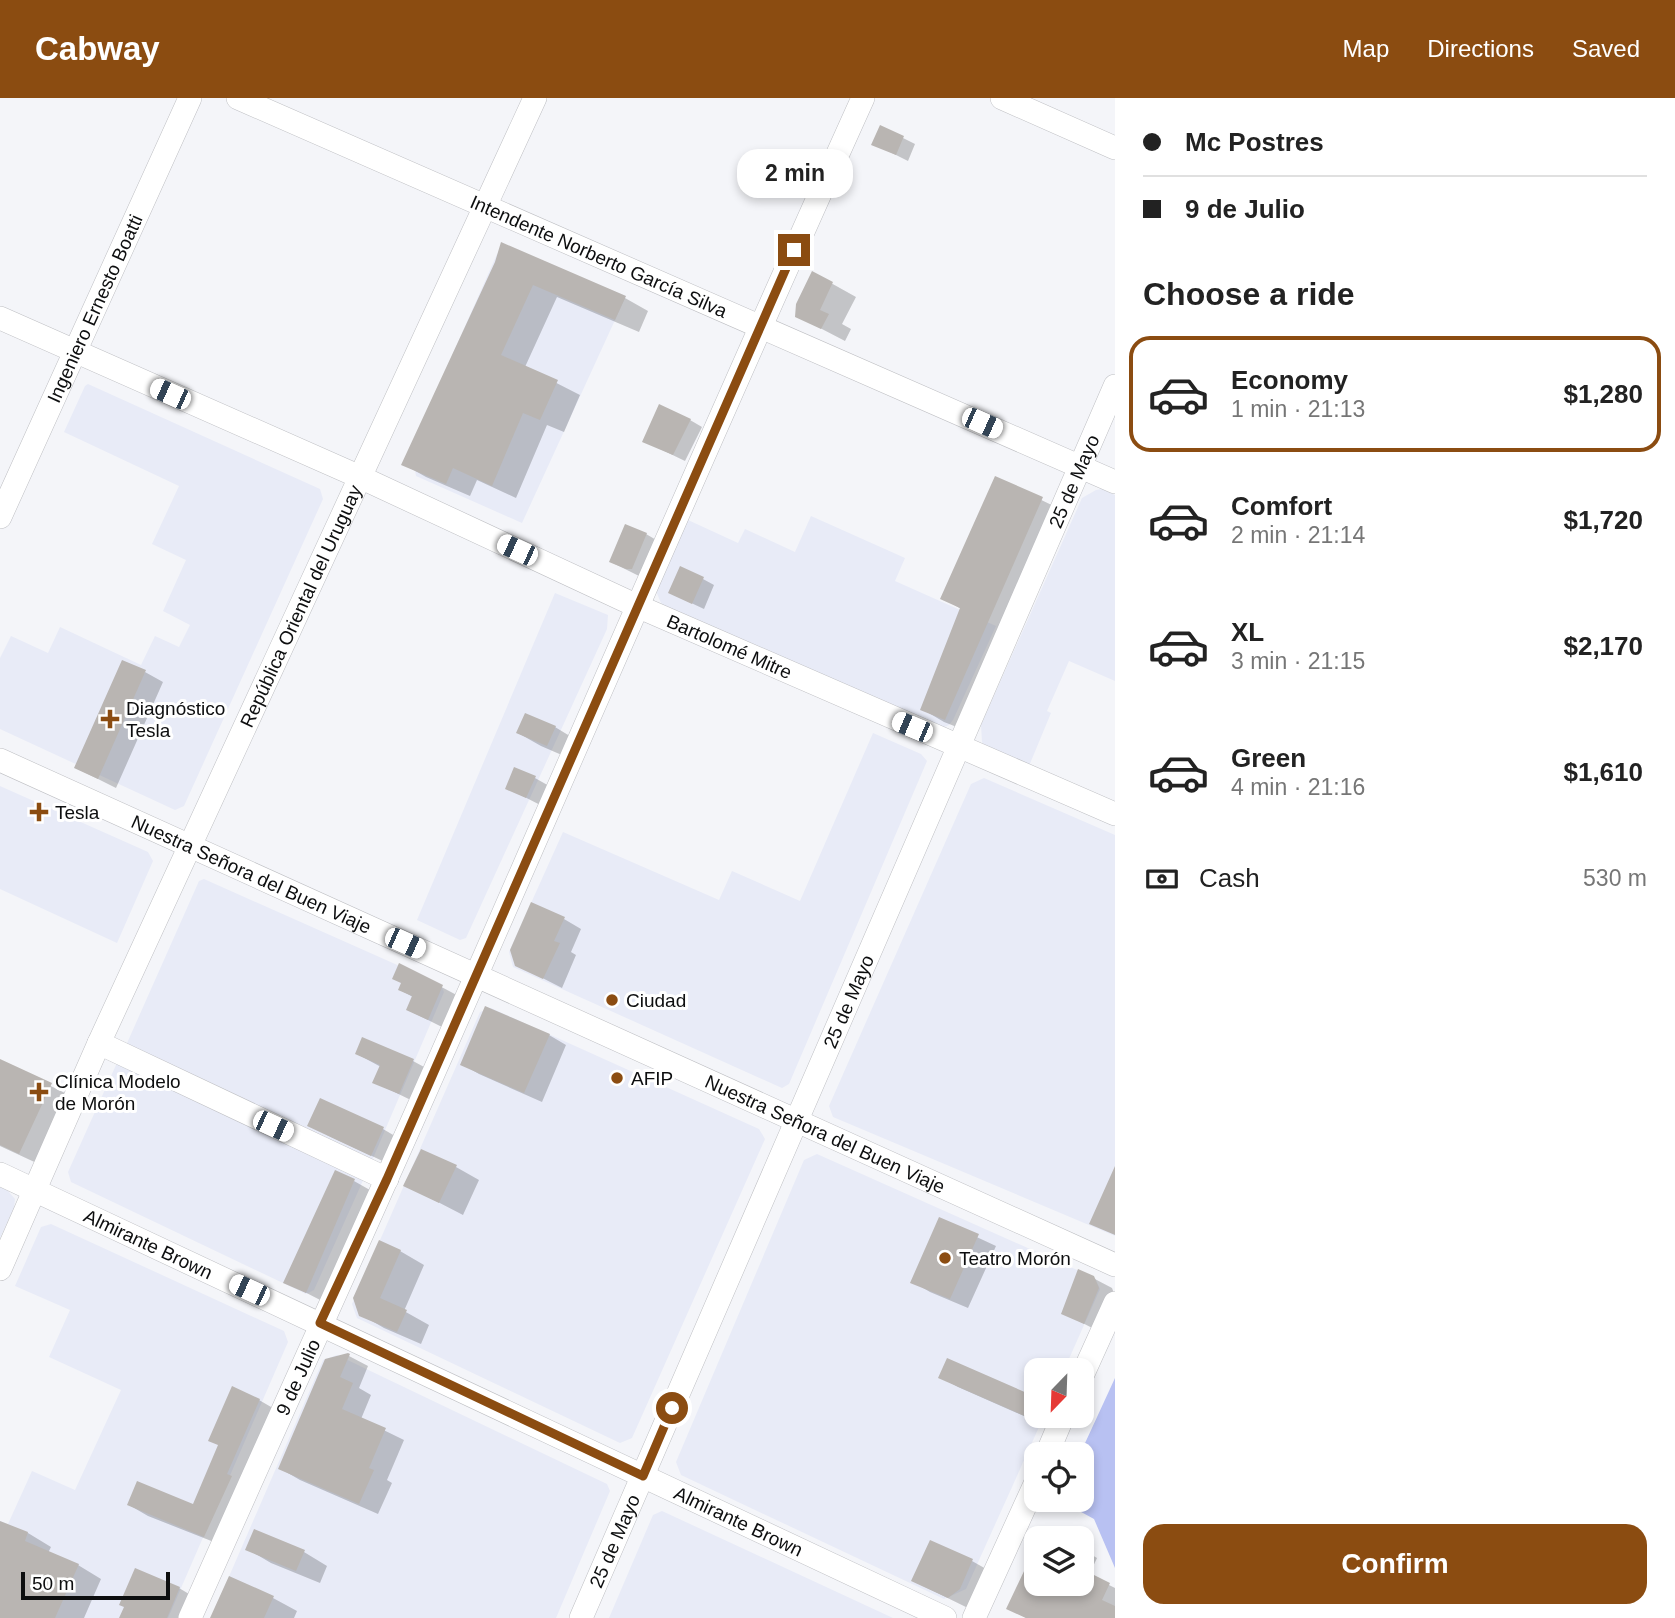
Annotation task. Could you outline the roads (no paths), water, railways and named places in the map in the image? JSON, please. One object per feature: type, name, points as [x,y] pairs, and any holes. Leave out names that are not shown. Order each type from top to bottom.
[{"type":"street","name":"Ingeniero Ernesto Boatti","points":[[0,517],[190,98]]},
{"type":"street","name":"Intendente Norberto García Silva","points":[[238,98],[1115,482]]},
{"type":"street","name":"República Oriental del Uruguay","points":[[0,1269],[99,1043],[534,98]]},
{"type":"street","name":"9 de Julio","points":[[190,1618],[320,1323],[387,1179],[760,325],[863,98]]},
{"type":"street","points":[[1002,98],[1115,148]]},
{"type":"street","name":"Bartolomé Mitre","points":[[0,318],[360,477],[637,606],[1115,814]]},
{"type":"street","name":"25 de Mayo","points":[[582,1618],[1115,386]]},
{"type":"street","name":"Nuestra Señora del Buen Viaje","points":[[0,760],[1115,1265]]},
{"type":"street","points":[[99,1043],[387,1179]]},
{"type":"street","name":"Almirante Brown","points":[[0,1174],[945,1618]]},
{"type":"street","points":[[1090,1358],[1115,1303]]},
{"type":"street","points":[[974,1618],[1024,1508]]},
{"type":"place","name":"Diagnóstico Tesla","points":[[110,719]]},
{"type":"place","name":"Tesla","points":[[39,812]]},
{"type":"place","name":"Ciudad","points":[[612,1000]]},
{"type":"place","name":"AFIP","points":[[617,1078]]},
{"type":"place","name":"Clínica Modelo de Morón","points":[[39,1092]]},
{"type":"place","name":"Teatro Morón","points":[[945,1258]]}]
